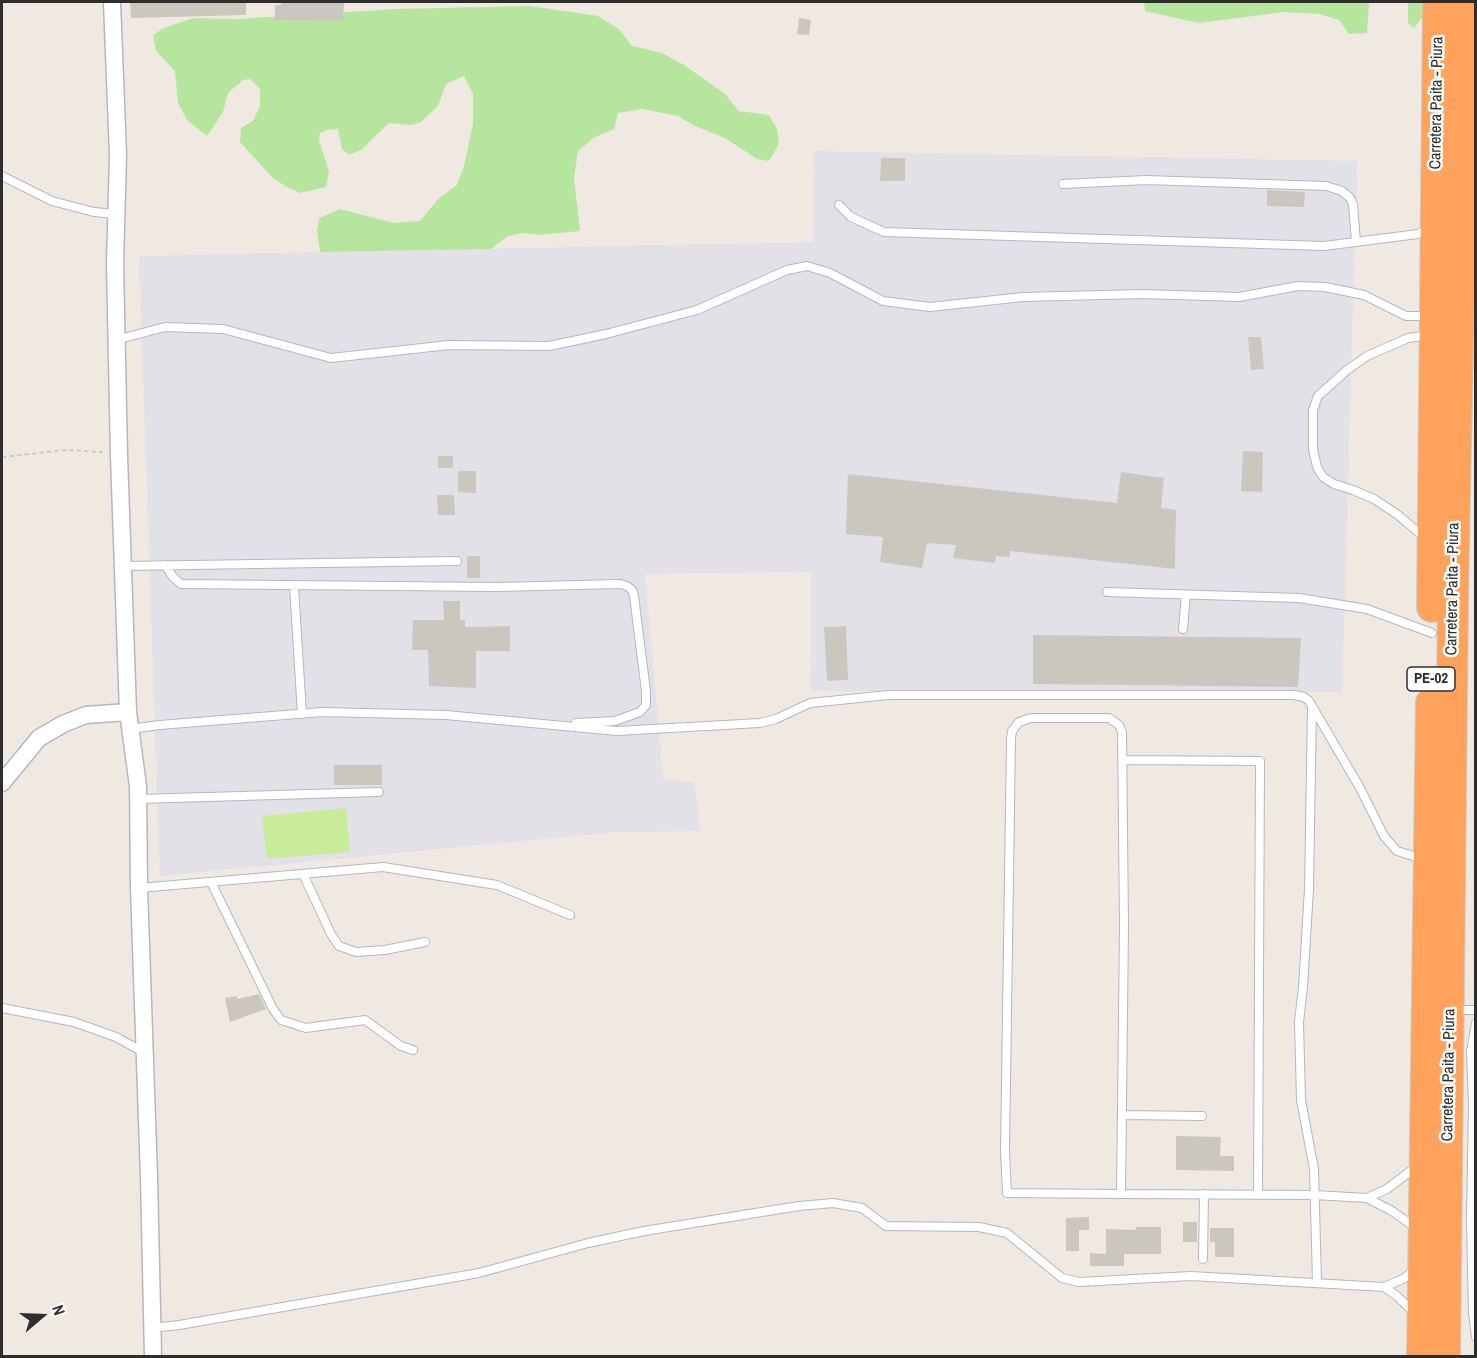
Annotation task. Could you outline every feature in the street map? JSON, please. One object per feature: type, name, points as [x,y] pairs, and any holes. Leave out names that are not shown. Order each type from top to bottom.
[{"type":"highway","name":"Carretera Paita - Piura","points":[[1422,1356],[1430,860],[1438,2]]},
{"type":"highway","name":"Carretera Paita - Piura","points":[[1445,1356],[1467,1014],[1453,597],[1463,2]]},
{"type":"street","points":[[112,2],[118,155],[115,214],[119,456],[129,721],[138,799],[153,1356]]},
{"type":"street","points":[[2,783],[39,738],[63,724],[86,715],[129,721]]},
{"type":"lane","points":[[2,176],[52,201],[94,212],[115,214]]},
{"type":"lane","points":[[1063,184],[1146,180],[1326,186],[1342,190],[1350,198],[1353,204],[1356,242]]},
{"type":"lane","points":[[839,206],[851,217],[884,232],[1324,246],[1418,234],[1436,225]]},
{"type":"lane","points":[[116,340],[165,327],[223,329],[331,358],[449,345],[549,346],[606,334],[697,310],[787,270],[807,266],[830,273],[883,301],[930,307],[1023,297],[1142,294],[1239,297],[1298,286],[1325,286],[1364,295],[1406,316],[1435,325]]},
{"type":"lane","points":[[1432,545],[1398,514],[1374,499],[1334,484],[1323,477],[1317,468],[1313,449],[1313,410],[1318,396],[1323,391],[1367,356],[1435,325]]},
{"type":"lane","points":[[123,566],[458,561]]},
{"type":"lane","points":[[165,564],[172,577],[181,584],[497,587],[620,584],[627,586],[632,590],[634,596],[646,705],[640,712],[615,721],[551,725]]},
{"type":"lane","points":[[294,586],[302,714]]},
{"type":"lane","points":[[1107,592],[1299,598],[1367,609],[1432,633]]},
{"type":"lane","points":[[1183,629],[1186,595]]},
{"type":"lane","points":[[129,721],[160,725],[322,712],[446,715],[617,731],[759,723],[776,719],[810,703],[888,695],[1294,695],[1304,697],[1312,706],[1360,788],[1384,836],[1397,852],[1430,860]]},
{"type":"lane","points":[[1312,706],[1309,889],[1304,987],[1299,1022],[1301,1100],[1314,1169],[1317,1282]]},
{"type":"lane","points":[[152,1328],[479,1273],[644,1231],[799,1206],[833,1203],[862,1208],[886,1226],[979,1227],[1007,1233],[1062,1278],[1079,1282],[1191,1276],[1384,1287],[1412,1274],[1424,1247],[1392,1211],[1367,1198],[1315,1195],[1258,1195],[1204,1194],[1121,1194],[1007,1193],[1005,1151],[1012,732],[1019,722],[1031,718],[1108,718],[1119,725],[1122,732],[1124,760],[1121,1194]]},
{"type":"lane","points":[[1124,760],[1260,761],[1258,1195]]},
{"type":"lane","points":[[138,799],[379,792]]},
{"type":"lane","points":[[139,888],[383,867],[496,885],[570,915]]},
{"type":"lane","points":[[303,874],[339,946],[356,952],[385,950],[425,942]]},
{"type":"lane","points":[[211,882],[273,1009],[281,1020],[306,1028],[365,1020],[401,1046],[413,1050]]},
{"type":"lane","points":[[2,1008],[74,1022],[116,1037],[145,1053]]},
{"type":"lane","points":[[1467,1014],[1473,1106],[1470,1219],[1476,1337]]},
{"type":"lane","points":[[1122,1115],[1202,1116]]},
{"type":"lane","points":[[1367,1198],[1387,1189],[1425,1158]]},
{"type":"lane","points":[[1203,1259],[1204,1194]]},
{"type":"lane","points":[[1384,1287],[1410,1308],[1423,1325]]},
{"type":"path","points":[[2,457],[66,450],[109,452],[119,456]]},
{"type":"shaded area","points":[[814,151],[1357,161],[1342,692],[810,691],[811,572],[645,574],[663,779],[694,782],[700,831],[615,832],[160,876],[139,256],[813,242]]},
{"type":"green space","points":[[1144,2],[1369,2],[1367,33],[1349,34],[1339,20],[1320,14],[1284,12],[1199,23],[1145,11]]},
{"type":"green space","points":[[1408,2],[1428,2],[1427,11],[1414,28],[1408,23]]},
{"type":"green space","points":[[530,6],[598,16],[619,29],[632,46],[662,53],[684,65],[725,94],[739,111],[769,115],[777,129],[779,143],[769,161],[757,159],[725,138],[678,116],[642,109],[618,113],[614,129],[593,138],[578,151],[574,178],[580,231],[540,235],[522,233],[508,236],[491,249],[320,252],[317,231],[319,218],[340,209],[393,223],[420,221],[439,198],[457,185],[464,166],[473,124],[473,94],[464,76],[446,84],[438,106],[421,122],[411,125],[389,123],[361,150],[349,155],[342,149],[338,129],[320,133],[319,140],[329,172],[326,187],[300,193],[273,178],[240,142],[241,128],[253,121],[260,106],[260,89],[250,79],[243,80],[228,93],[223,112],[207,136],[187,120],[178,103],[175,71],[156,51],[153,35],[164,28],[193,18],[237,19],[396,9]]},
{"type":"green space","points":[[346,808],[350,852],[267,859],[262,816]]},
{"type":"building","points":[[130,2],[246,2],[246,15],[131,18]]},
{"type":"building","points":[[281,2],[344,2],[343,21],[275,20],[275,5],[281,5]]},
{"type":"building","points":[[799,18],[811,20],[809,35],[797,34]]},
{"type":"building","points":[[881,158],[905,158],[905,181],[880,181]]},
{"type":"building","points":[[1267,190],[1305,192],[1304,207],[1267,206]]},
{"type":"building","points":[[1248,337],[1261,337],[1264,369],[1251,370]]},
{"type":"building","points":[[1243,451],[1263,452],[1262,492],[1241,491]]},
{"type":"building","points":[[438,456],[453,456],[453,468],[438,468]]},
{"type":"building","points":[[458,471],[476,471],[476,493],[458,492]]},
{"type":"building","points":[[1121,472],[1164,478],[1161,508],[1176,510],[1175,569],[1010,551],[1010,557],[996,556],[995,563],[953,558],[956,545],[927,543],[922,568],[880,562],[883,537],[846,534],[848,474],[1117,503]]},
{"type":"building","points":[[437,495],[454,495],[455,515],[438,515]]},
{"type":"building","points":[[467,556],[480,556],[480,578],[467,578]]},
{"type":"building","points":[[443,601],[460,601],[460,620],[465,620],[465,627],[510,626],[510,651],[476,651],[476,688],[429,686],[428,650],[412,650],[413,620],[444,620]]},
{"type":"building","points":[[846,626],[848,680],[827,681],[824,627]]},
{"type":"building","points":[[1033,635],[1301,638],[1298,687],[1033,684]]},
{"type":"building","points":[[334,765],[382,765],[382,785],[334,785]]},
{"type":"building","points":[[259,994],[266,1009],[230,1022],[225,998],[237,996],[237,999]]},
{"type":"building","points":[[1176,1136],[1221,1137],[1220,1156],[1234,1156],[1234,1171],[1176,1170]]},
{"type":"building","points":[[1089,1217],[1089,1230],[1079,1230],[1079,1251],[1066,1251],[1066,1218]]},
{"type":"building","points":[[1183,1222],[1197,1222],[1197,1242],[1183,1242]]},
{"type":"building","points":[[1136,1227],[1161,1227],[1161,1254],[1124,1254],[1124,1266],[1090,1266],[1090,1253],[1106,1254],[1106,1229],[1136,1230]]},
{"type":"building","points":[[1210,1228],[1234,1228],[1234,1257],[1215,1257],[1215,1242],[1210,1242]]}]
